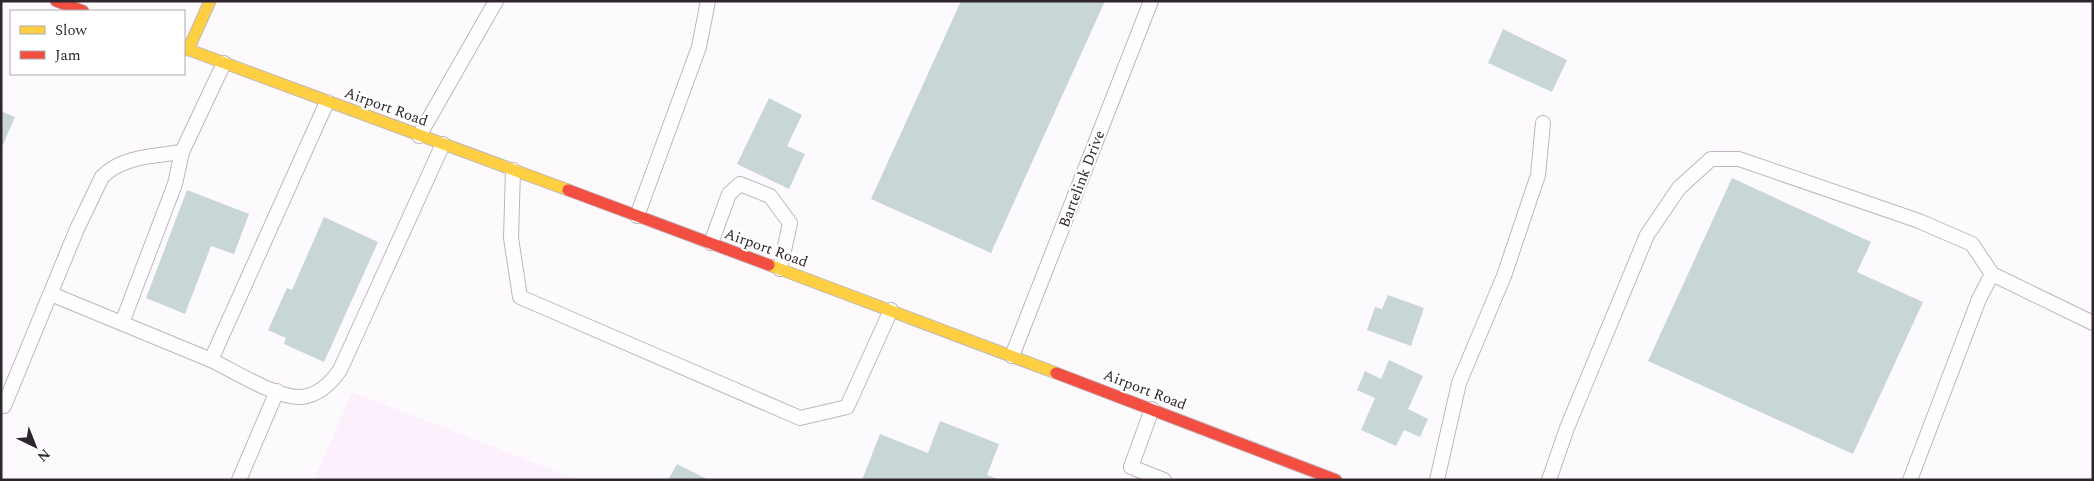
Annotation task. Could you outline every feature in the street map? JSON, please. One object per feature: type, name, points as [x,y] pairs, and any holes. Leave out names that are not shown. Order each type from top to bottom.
[{"type":"street","points":[[56,1],[80,10]]},
{"type":"street","points":[[186,49],[210,1]]},
{"type":"street","name":"Airport Road","points":[[186,49],[891,310],[1336,480]]},
{"type":"lane","points":[[420,136],[496,1]]},
{"type":"lane","points":[[637,216],[699,47],[708,1]]},
{"type":"lane","name":"Bartelink Drive","points":[[1012,356],[1151,1]]},
{"type":"lane","points":[[122,323],[175,184],[182,152],[224,63]]},
{"type":"lane","points":[[211,360],[327,102]]},
{"type":"lane","points":[[1437,480],[1459,384],[1504,276],[1538,175],[1543,123]]},
{"type":"lane","points":[[51,294],[211,360],[277,391],[301,397],[312,395],[333,380],[340,370],[443,144]]},
{"type":"lane","points":[[4,406],[77,229],[102,177],[108,171],[126,162],[144,157],[182,152]]},
{"type":"lane","points":[[1549,480],[1567,428],[1647,235],[1679,188],[1711,159],[1739,159],[1919,221],[1972,244],[1992,274],[2093,323]]},
{"type":"lane","points":[[513,170],[511,238],[520,297],[800,418],[847,407],[891,310]]},
{"type":"lane","points":[[711,243],[729,194],[740,184],[770,196],[790,223],[780,269]]},
{"type":"lane","points":[[1910,480],[1979,299],[1992,274]]},
{"type":"lane","points":[[239,480],[277,391]]},
{"type":"lane","points":[[1152,409],[1131,467],[1164,480]]},
{"type":"shaded area","points":[[352,392],[579,480],[314,480]]},
{"type":"building","points":[[961,1],[1105,1],[991,253],[871,199]]},
{"type":"building","points":[[1503,29],[1567,60],[1552,92],[1488,63]]},
{"type":"building","points":[[769,98],[802,115],[787,146],[805,154],[789,189],[737,164]]},
{"type":"building","points":[[1,111],[15,117],[1,149]]},
{"type":"building","points":[[1732,178],[1871,242],[1857,272],[1923,302],[1853,454],[1648,361]]},
{"type":"building","points":[[187,190],[249,214],[234,254],[211,246],[185,314],[146,298]]},
{"type":"building","points":[[324,217],[378,242],[324,362],[284,344],[286,338],[268,330],[287,288],[292,290]]},
{"type":"building","points":[[1388,295],[1424,308],[1411,346],[1367,330],[1375,307],[1382,309]]},
{"type":"building","points":[[1389,360],[1423,376],[1408,409],[1428,419],[1420,437],[1404,430],[1396,446],[1361,430],[1375,398],[1357,390],[1365,371],[1381,379]]},
{"type":"building","points":[[940,421],[999,444],[987,475],[1000,480],[862,480],[880,434],[928,453]]},
{"type":"building","points":[[677,464],[709,480],[668,480]]},
{"type":"traffic: slow","points":[[188,50],[210,1]]},
{"type":"traffic: slow","points":[[185,48],[568,190]]},
{"type":"traffic: slow","points":[[769,265],[1056,373]]},
{"type":"traffic: jam","points":[[56,1],[80,10]]},
{"type":"traffic: jam","points":[[568,190],[769,265]]},
{"type":"traffic: jam","points":[[1056,373],[1336,480]]}]
